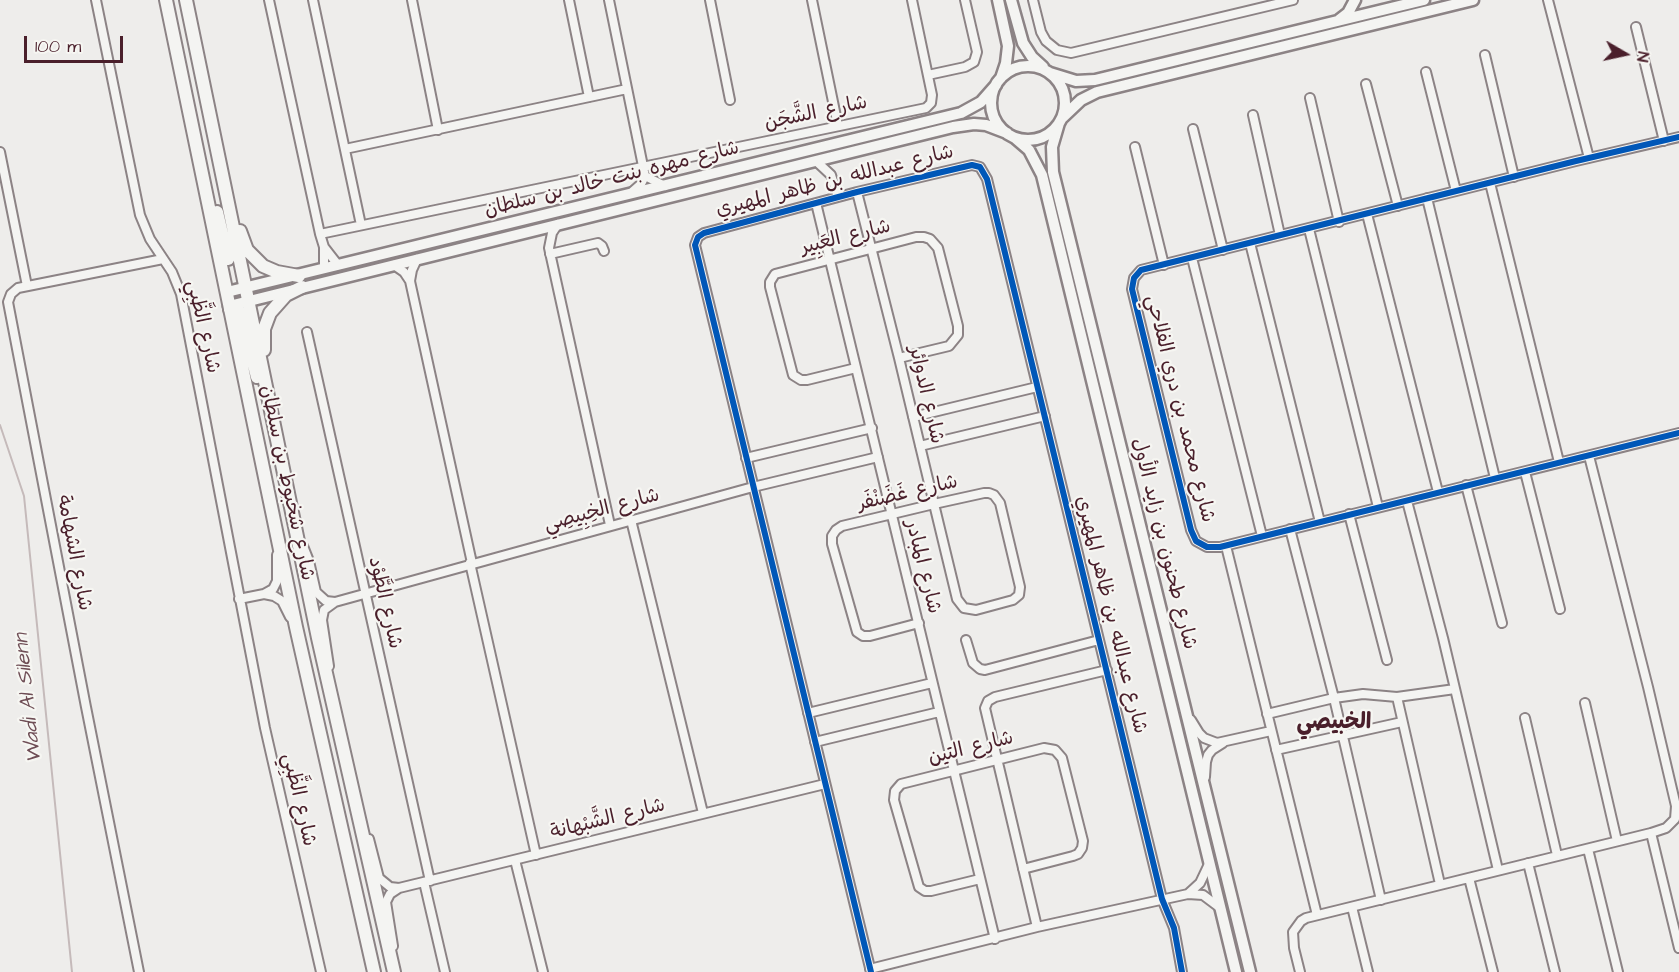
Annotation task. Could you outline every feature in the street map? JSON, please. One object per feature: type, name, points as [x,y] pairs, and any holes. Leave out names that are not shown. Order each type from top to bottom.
[{"type":"main road","name":"شارع شخبوط بن سلطان","points":[[166,0],[207,199],[239,293],[267,390],[357,817],[393,970]]},
{"type":"main road","name":"شارع شخبوط بن سلطان","points":[[186,0],[216,143],[239,293],[230,308],[296,627],[374,972]]},
{"type":"main road","points":[[216,143],[247,250],[270,270],[300,281],[274,306],[264,329],[264,349],[277,423],[279,452]]},
{"type":"main road","points":[[230,308],[237,309],[241,314],[254,371],[267,390]]},
{"type":"street","name":"شارع الظَّبِي","points":[[96,0],[140,215],[150,239],[176,279],[181,294],[265,728],[321,972]]},
{"type":"street","points":[[269,0],[324,247],[324,268]]},
{"type":"street","points":[[313,0],[361,225]]},
{"type":"street","points":[[412,0],[438,130]]},
{"type":"street","points":[[569,0],[589,97]]},
{"type":"street","points":[[609,0],[645,176],[641,184],[628,195]]},
{"type":"street","points":[[710,0],[730,100]]},
{"type":"street","points":[[812,0],[838,126]]},
{"type":"street","name":"شارع الشَّجَن","points":[[320,234],[926,108],[932,99],[912,0]]},
{"type":"street","points":[[928,75],[965,67],[974,62],[977,52],[965,0]]},
{"type":"street","points":[[998,0],[1008,46],[1006,63],[991,102],[992,111],[995,119],[1011,135],[1027,140],[1039,138],[1050,132],[1081,100],[1097,92],[1473,0]]},
{"type":"street","points":[[1011,0],[1023,43],[1032,57],[1061,86],[1064,93],[1064,110],[1060,121]]},
{"type":"street","points":[[1033,0],[1041,32],[1046,41],[1057,50],[1071,53],[1293,0]]},
{"type":"street","points":[[1331,23],[1348,14],[1355,0]]},
{"type":"street","points":[[998,82],[1008,72],[1020,67],[1032,66],[1076,81],[1095,80],[1424,0]]},
{"type":"street","points":[[1550,2],[1589,158]]},
{"type":"street","points":[[1636,27],[1664,141]]},
{"type":"street","points":[[1485,55],[1514,177]]},
{"type":"street","points":[[1426,72],[1456,191]]},
{"type":"street","name":"شارع مهره بنت خالد بن سلطان","points":[[300,281],[324,268],[961,113],[981,102],[998,82]]},
{"type":"street","points":[[1366,84],[1398,206]]},
{"type":"street","points":[[345,149],[627,89]]},
{"type":"street","points":[[1310,98],[1339,222]]},
{"type":"street","points":[[1253,115],[1280,235]]},
{"type":"street","name":"شارع طحنون بن زايد الأول","points":[[1060,121],[1052,147],[1053,172],[1250,972]]},
{"type":"street","name":"شارع مهره بنت خالد بن سلطان","points":[[230,308],[239,293],[394,265],[963,125],[986,125],[1011,135]]},
{"type":"street","points":[[1193,129],[1223,250]]},
{"type":"street","name":"شارع طحنون بن زايد الأول","points":[[1011,135],[1034,158],[1042,175],[1236,972]]},
{"type":"street","name":"شارع محمد بن دري الفلاحي","points":[[1679,137],[1141,270],[1137,273],[1132,289],[1192,536],[1207,547],[1226,546],[1679,433]]},
{"type":"street","name":"شارع محمد بن دري الفلاحي","points":[[1135,147],[1164,265]]},
{"type":"street","points":[[0,152],[27,286],[163,259]]},
{"type":"street","name":"شارع عبدالله بن ظاهر المهيري","points":[[831,175],[837,155]]},
{"type":"street","name":"شارع عبدالله بن ظاهر المهيري","points":[[816,161],[831,175],[838,197]]},
{"type":"street","name":"شارع عبدالله بن ظاهر المهيري","points":[[871,970],[700,276],[695,242],[704,233],[838,197],[968,166],[978,166],[987,178],[1162,899],[1174,928],[1182,972]]},
{"type":"street","points":[[645,176],[665,186]]},
{"type":"street","points":[[1490,183],[1559,462]]},
{"type":"street","name":"شارع الدوائر","points":[[857,192],[957,599],[961,606]]},
{"type":"street","points":[[1427,198],[1495,478]]},
{"type":"street","name":"شارع المبادر","points":[[816,203],[995,939]]},
{"type":"street","points":[[1368,214],[1438,492]]},
{"type":"street","points":[[558,224],[550,238],[550,251],[610,525]]},
{"type":"street","points":[[1309,229],[1378,507]]},
{"type":"street","points":[[530,232],[540,235],[550,251]]},
{"type":"street","name":"شارع العَبِير","points":[[856,368],[807,381],[793,375],[770,287],[772,278],[778,272],[920,237],[933,242],[938,248],[958,326],[958,336],[949,345],[899,358]]},
{"type":"street","points":[[550,251],[598,243],[602,246],[603,251]]},
{"type":"street","points":[[1250,243],[1320,522]]},
{"type":"street","points":[[324,247],[338,265]]},
{"type":"street","points":[[1192,258],[1262,536]]},
{"type":"street","points":[[410,281],[417,259]]},
{"type":"street","points":[[394,265],[404,272],[410,281],[536,855]]},
{"type":"street","name":"شارع الشهامة","points":[[27,286],[18,288],[11,294],[8,302],[9,312],[139,972]]},
{"type":"street","name":"شارع الطَّوْد","points":[[307,332],[445,972]]},
{"type":"street","points":[[913,417],[1037,387]]},
{"type":"street","points":[[920,446],[1045,416]]},
{"type":"street","points":[[746,458],[872,428]]},
{"type":"street","points":[[1300,972],[1293,932],[1301,921],[1317,915],[1651,833],[1671,824],[1675,819],[1676,806],[1589,456]]},
{"type":"street","name":"شارع الخِبِيصِي","points":[[335,602],[610,525],[878,457]]},
{"type":"street","points":[[1525,472],[1560,609]]},
{"type":"street","points":[[1466,485],[1502,623]]},
{"type":"street","name":"شارع غَضَنْفَر","points":[[919,623],[870,636],[862,636],[857,632],[832,544],[834,533],[839,528],[984,493],[994,495],[1000,503],[1020,591],[1013,600],[976,610],[968,610],[961,606]]},
{"type":"street","points":[[1407,501],[1498,870]]},
{"type":"street","points":[[1349,514],[1387,660]]},
{"type":"street","points":[[631,520],[704,813]]},
{"type":"street","points":[[1290,529],[1334,698],[1381,900]]},
{"type":"street","points":[[296,533],[309,561],[316,592],[321,598],[335,602]]},
{"type":"street","points":[[1226,546],[1317,915]]},
{"type":"street","points":[[239,599],[264,594],[273,589],[277,581],[279,547]]},
{"type":"street","points":[[264,594],[282,601],[296,627]]},
{"type":"street","points":[[328,682],[328,656],[322,620],[324,610],[335,602]]},
{"type":"street","points":[[966,640],[973,663],[980,669],[985,669],[1099,640]]},
{"type":"street","points":[[1037,927],[984,711],[991,698],[1107,670]]},
{"type":"street","points":[[808,713],[932,683]]},
{"type":"street","points":[[1268,714],[1334,698],[1363,694],[1397,697],[1455,689]]},
{"type":"street","points":[[1397,697],[1440,885]]},
{"type":"street","points":[[1585,703],[1617,841]]},
{"type":"street","points":[[1184,705],[1199,734],[1210,741],[1223,742],[1271,731]]},
{"type":"street","points":[[815,742],[939,712]]},
{"type":"street","points":[[1525,718],[1557,855]]},
{"type":"street","points":[[1276,750],[1402,722]]},
{"type":"street","points":[[1206,793],[1206,762],[1212,750],[1223,742]]},
{"type":"street","name":"شارع التين","points":[[980,879],[931,891],[924,891],[919,887],[894,800],[895,791],[901,784],[1044,748],[1052,748],[1059,752],[1083,841],[1082,848],[1078,854],[1023,868]]},
{"type":"street","name":"شارع الشَّبْهانة","points":[[399,888],[825,784]]},
{"type":"street","points":[[357,817],[370,841],[379,878],[390,887],[399,888]]},
{"type":"street","points":[[1651,833],[1679,948]]},
{"type":"street","points":[[1588,849],[1618,972]]},
{"type":"street","points":[[515,860],[543,972]]},
{"type":"street","points":[[1188,894],[1204,877],[1209,862]]},
{"type":"street","points":[[1528,863],[1555,972]]},
{"type":"street","points":[[1469,878],[1493,972]]},
{"type":"street","points":[[393,970],[393,943],[386,902],[390,894],[399,888]]},
{"type":"street","points":[[871,970],[1037,927],[1188,894],[1210,898],[1221,909]]},
{"type":"street","points":[[1352,907],[1368,972]]},
{"type":"waterway","name":"Wadi Al Silenn","points":[[0,425],[24,496],[72,972]]},
{"type":"cycle path","points":[[1679,137],[1141,270],[1134,278],[1132,289],[1191,530],[1196,541],[1207,547],[1220,547],[1679,433]]},
{"type":"cycle path","points":[[871,972],[695,245],[698,237],[704,233],[857,192],[972,165],[980,167],[987,179],[1162,899],[1174,928],[1182,972]]},
{"type":"district","name":"الخبيصي","points":[[1334,723]]}]
